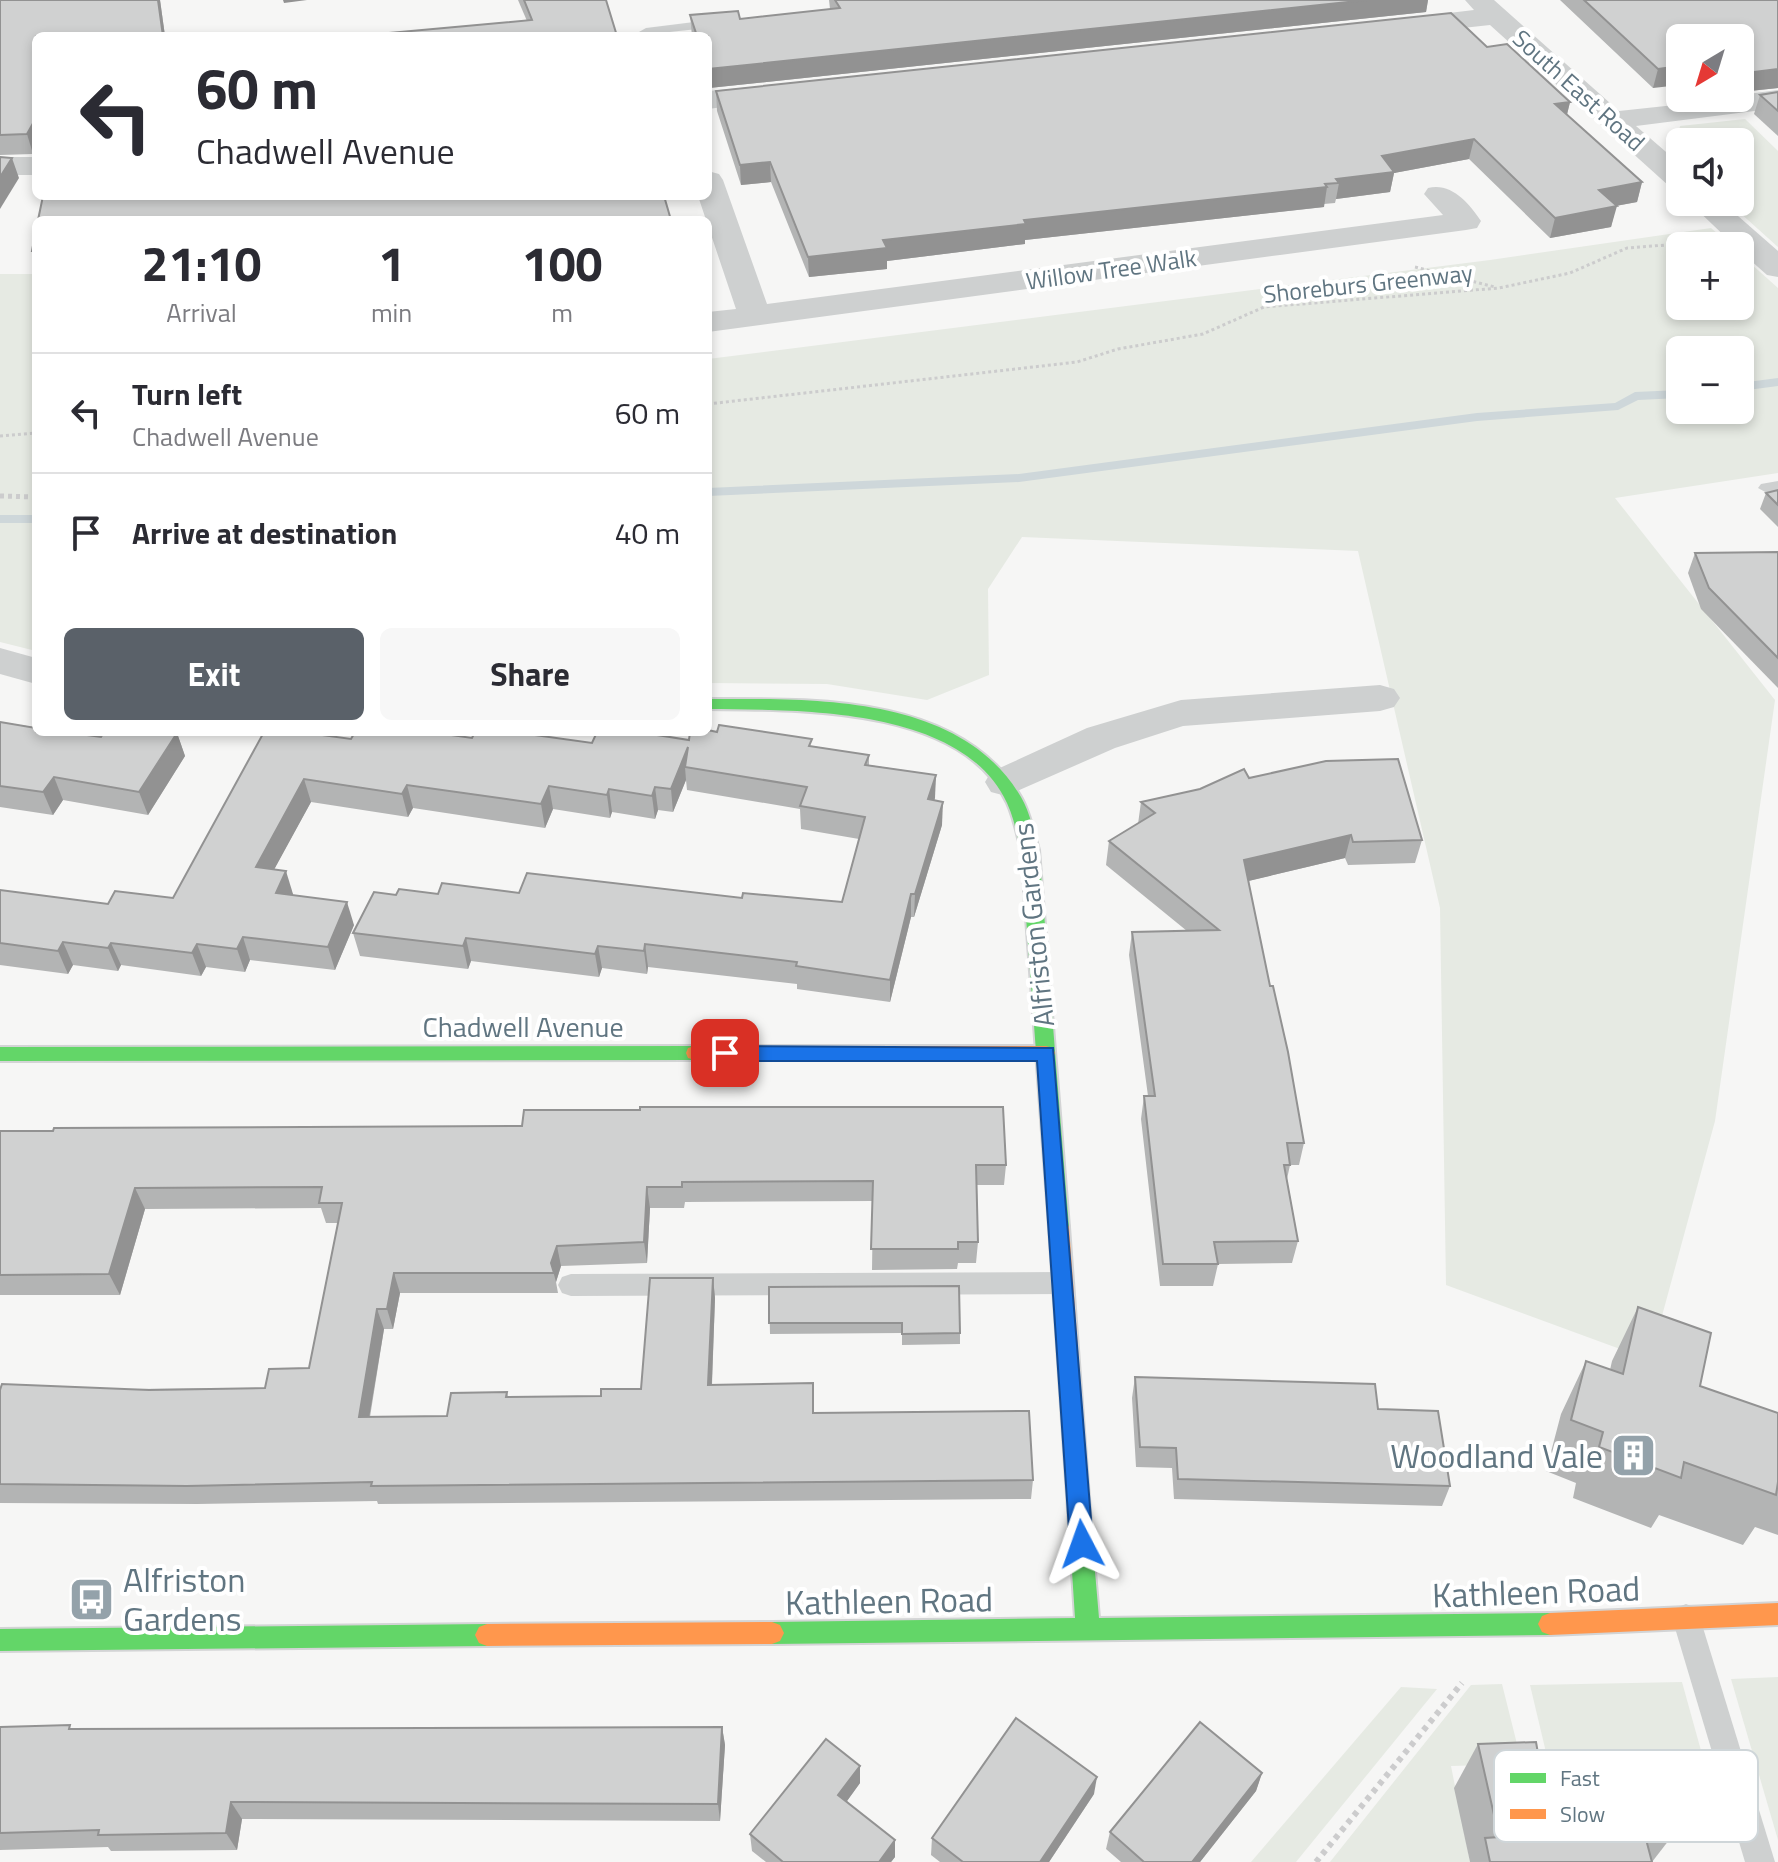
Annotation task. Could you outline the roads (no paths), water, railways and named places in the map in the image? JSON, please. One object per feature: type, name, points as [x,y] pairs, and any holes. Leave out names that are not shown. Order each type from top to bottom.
[{"type":"street","points":[[1371,30],[1487,8]]},
{"type":"street","name":"South East Road","points":[[1487,8],[1666,167]]},
{"type":"street","points":[[712,100],[800,91]]},
{"type":"street","points":[[1613,120],[1778,99]]},
{"type":"street","points":[[0,166],[32,166]]},
{"type":"street","points":[[712,192],[755,317]]},
{"type":"street","name":"Willow Tree Walk","points":[[712,322],[1476,230],[1439,194]]},
{"type":"street","points":[[1720,216],[1778,268]]},
{"type":"street","points":[[0,661],[32,670]]},
{"type":"street","points":[[1006,782],[1101,738],[1181,713],[1380,698]]},
{"type":"street","name":"Alfriston Gardens","points":[[712,704],[845,706],[876,711],[937,732],[992,768],[1006,782],[1020,807],[1026,829],[1046,1053],[1088,1630]]},
{"type":"street","name":"Chadwell Avenue","points":[[0,1054],[1046,1053]]},
{"type":"street","name":"Kathleen Road","points":[[0,1640],[1508,1626],[1778,1614]]},
{"type":"lane","points":[[646,32],[702,25]]},
{"type":"lane","points":[[571,1285],[1062,1283]]},
{"type":"lane","points":[[1686,1618],[1726,1750]]},
{"type":"lane","points":[[1754,1842],[1760,1862]]},
{"type":"waterway","points":[[1754,385],[1778,382]]},
{"type":"waterway","points":[[712,492],[1019,478],[1477,417],[1618,406],[1635,396],[1666,395]]},
{"type":"waterway","points":[[0,519],[32,519]]},
{"type":"place","name":"Woodland Vale","points":[[1634,1455]]},
{"type":"place","name":"Alfriston Gardens","points":[[92,1599]]}]
